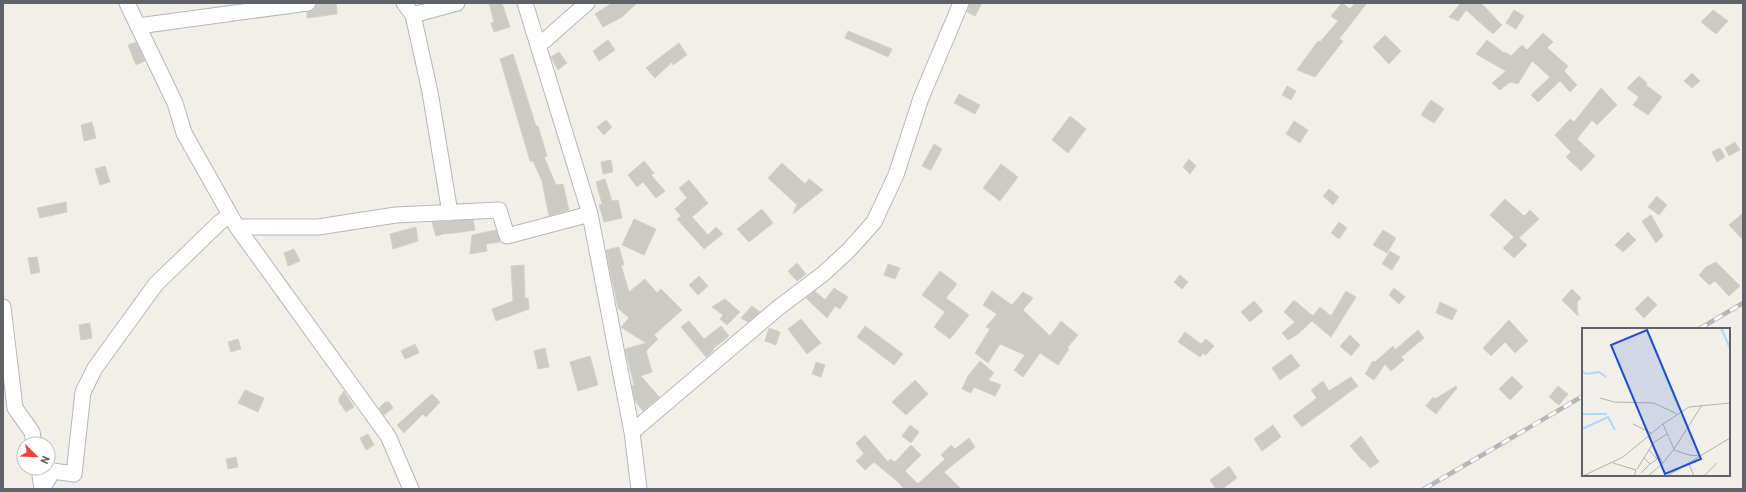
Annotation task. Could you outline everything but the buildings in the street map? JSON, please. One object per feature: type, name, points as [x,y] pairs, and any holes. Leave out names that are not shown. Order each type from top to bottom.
[{"type":"street","points":[[127,3],[175,103],[184,133],[234,221],[388,436],[411,489]]},
{"type":"street","points":[[138,26],[308,3]]},
{"type":"street","points":[[404,3],[412,15],[430,92],[450,213]]},
{"type":"street","points":[[412,15],[457,3]]},
{"type":"street","points":[[525,3],[590,214],[632,432],[639,489]]},
{"type":"street","points":[[544,41],[587,3]]},
{"type":"street","points":[[632,432],[778,308],[823,274],[849,250],[874,222],[896,175],[921,98],[961,3]]},
{"type":"street","points":[[42,489],[53,471],[74,474],[83,392],[95,368],[156,284],[218,223],[234,221],[318,227],[396,215],[499,210],[507,236],[590,214]]},
{"type":"street","points":[[4,317],[15,408],[32,432],[33,436]]},
{"type":"street","points":[[40,476],[42,489]]},
{"type":"railway","points":[[1701,328],[1743,303]]},
{"type":"railway","points":[[1424,489],[1582,397]]}]
